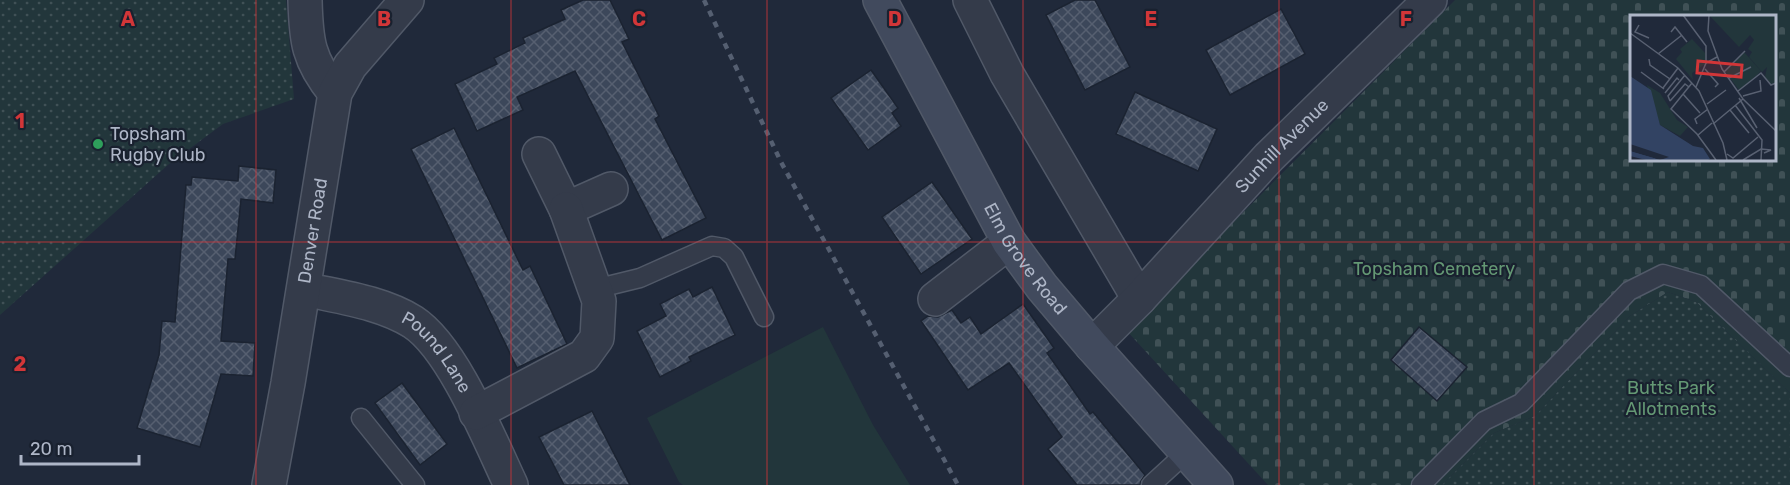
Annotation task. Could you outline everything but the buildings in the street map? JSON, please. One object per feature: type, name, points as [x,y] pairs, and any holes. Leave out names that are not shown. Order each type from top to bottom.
[{"type":"street","points":[[304,0],[306,33],[313,61],[323,79],[335,93]]},
{"type":"street","name":"Denver Road","points":[[269,485],[304,288],[335,93],[350,66],[406,0]]},
{"type":"street","name":"Elm Grove Road","points":[[880,0],[1009,242],[1042,287],[1092,346],[1216,485]]},
{"type":"street","points":[[970,0],[1007,74],[1139,299]]},
{"type":"street","name":"Sunhill Avenue","points":[[1092,346],[1139,299],[1269,156],[1430,0]]},
{"type":"street","points":[[477,413],[584,356],[597,338],[599,301],[566,209],[539,154]]},
{"type":"street","points":[[566,209],[611,189]]},
{"type":"street","points":[[935,299],[1009,242]]},
{"type":"street","name":"Pound Lane","points":[[304,288],[380,307],[412,321],[429,335],[448,362],[477,413],[511,485]]},
{"type":"lane","points":[[595,289],[640,278],[712,246],[724,248],[734,257],[764,317]]},
{"type":"lane","points":[[1422,485],[1484,421],[1521,403],[1629,291],[1663,274],[1701,285],[1790,367]]},
{"type":"lane","points":[[361,418],[415,485]]},
{"type":"lane","points":[[1151,485],[1187,452]]},
{"type":"green space","name":"Topsham Rugby Club","points":[[0,0],[286,0],[294,99],[223,124],[169,164],[0,315]]},
{"type":"green space","name":"Topsham Cemetery","points":[[1455,0],[1790,0],[1790,393],[1696,302],[1668,292],[1630,316],[1535,416],[1494,433],[1442,485],[1268,485],[1126,330]]},
{"type":"green space","name":"Butts Park Allotments","points":[[1668,292],[1696,302],[1790,393],[1790,485],[1442,485],[1494,433],[1535,416],[1630,316]]},
{"type":"green space","points":[[823,327],[873,425],[910,485],[683,485],[679,482],[647,418]]},
{"type":"railway","points":[[704,0],[781,162],[958,485]]},
{"type":"place","name":"Topsham Rugby Club","points":[[98,144]]}]
